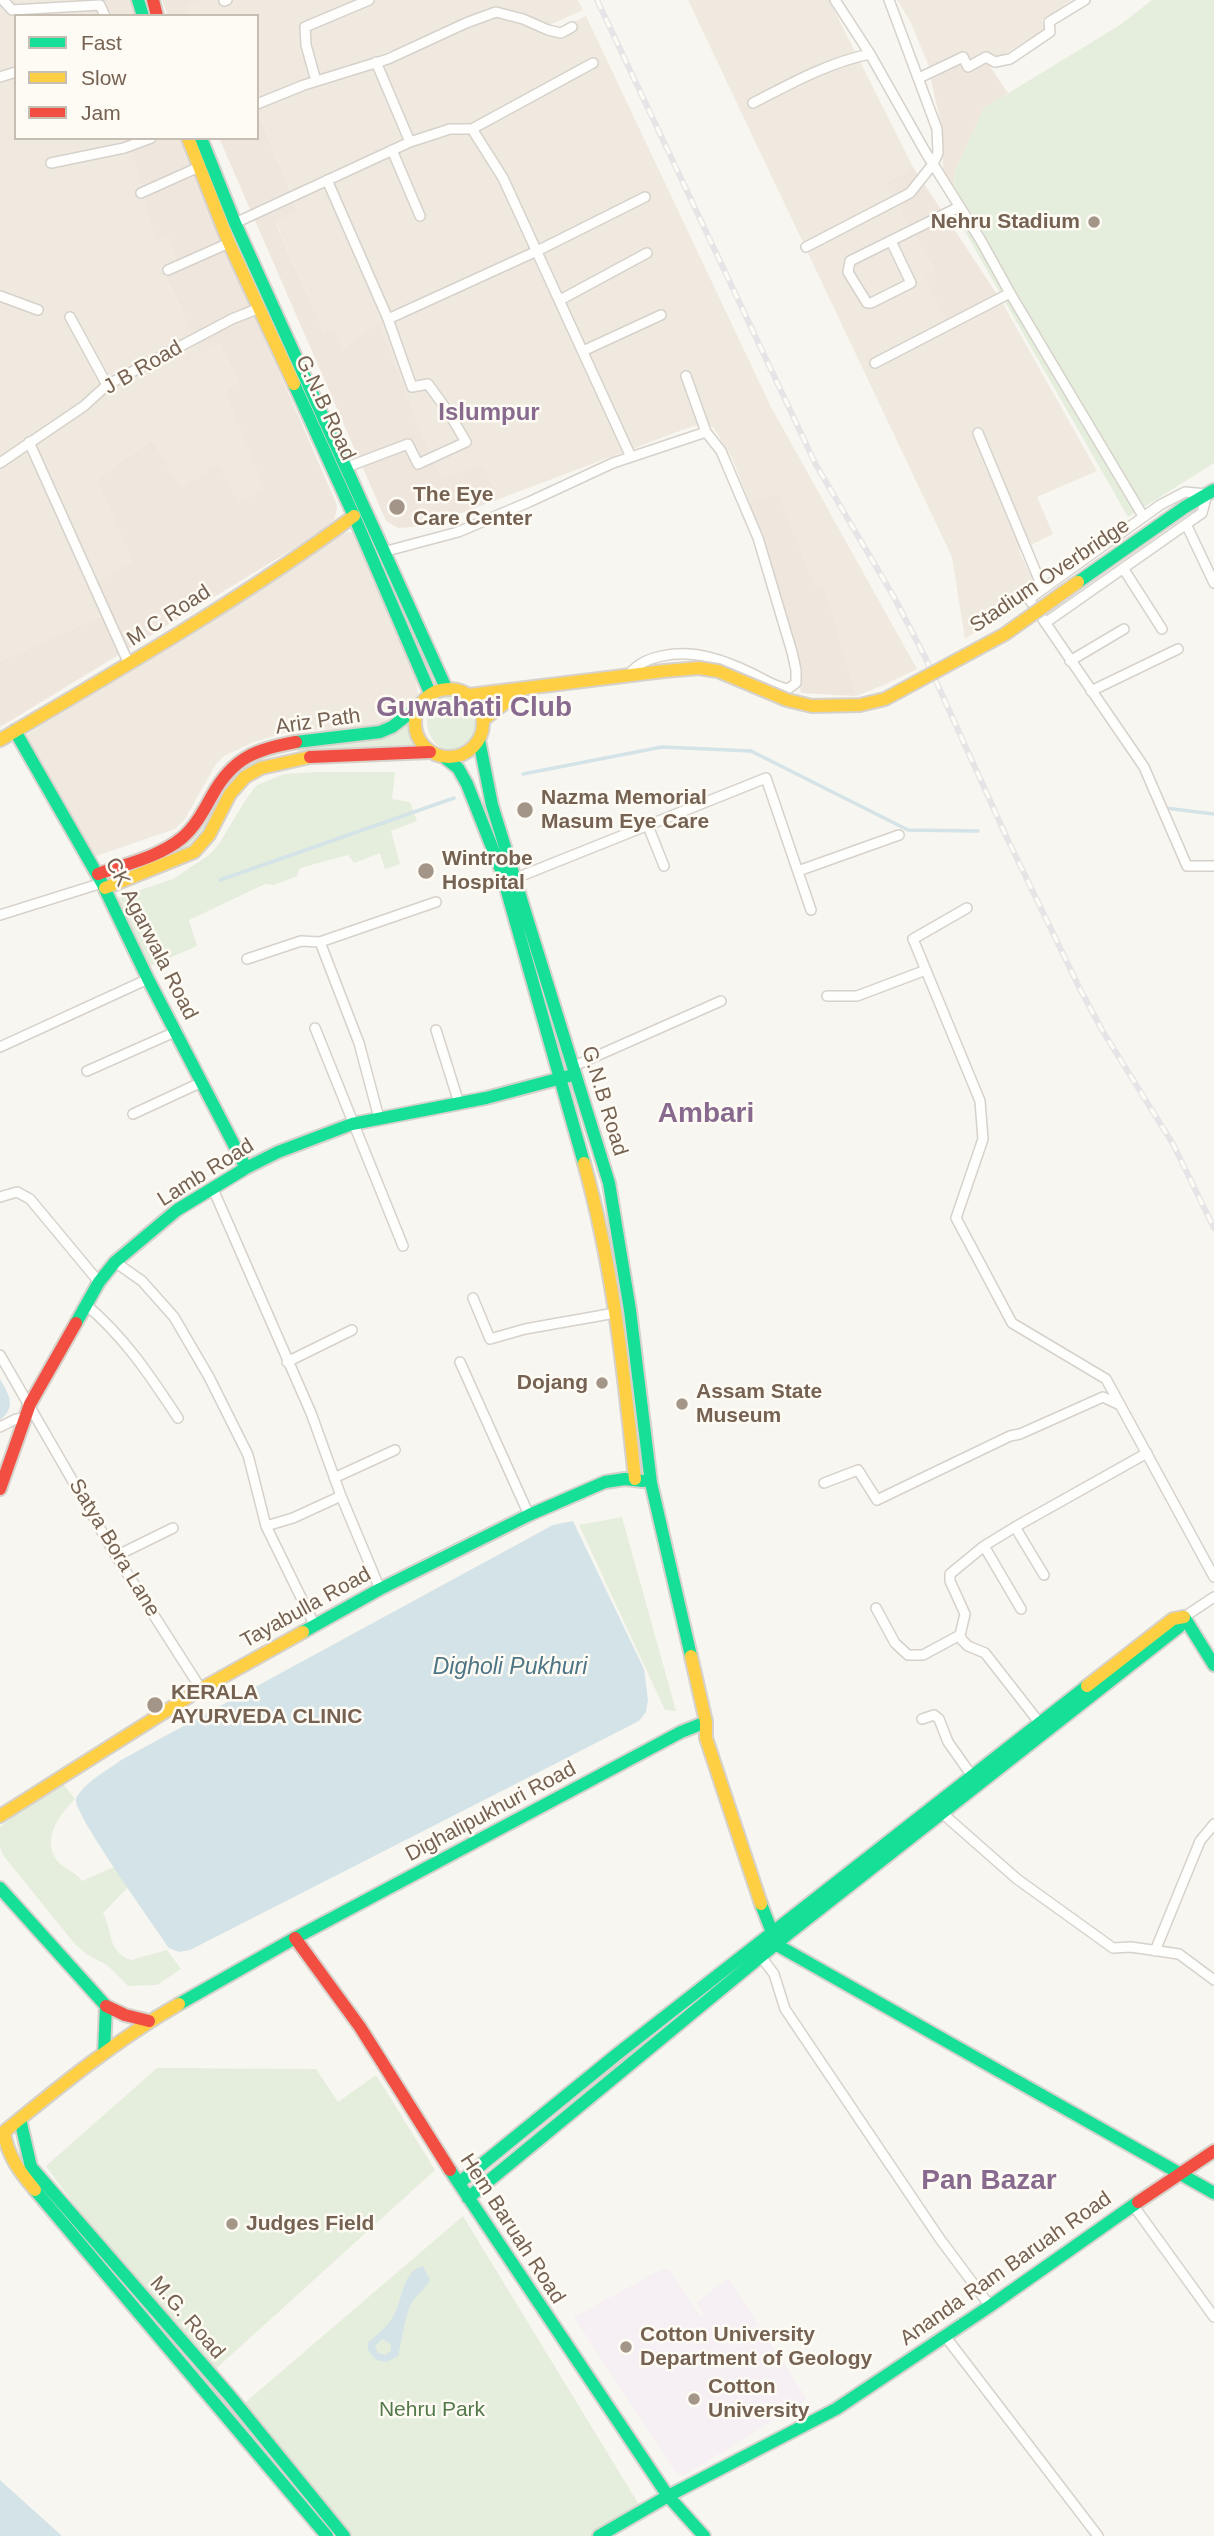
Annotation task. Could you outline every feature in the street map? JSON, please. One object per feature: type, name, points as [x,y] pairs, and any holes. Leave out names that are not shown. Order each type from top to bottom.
[{"type":"main road","name":"G.N.B Road","points":[[189,140],[257,309],[354,516],[430,693]]},
{"type":"main road","name":"G.N.B Road","points":[[202,140],[235,223],[446,688]]},
{"type":"main road","name":"Stadium Overbridge","points":[[469,695],[629,674],[699,668],[718,671],[787,700],[812,706],[850,706],[878,701],[1005,634],[1210,492]]},
{"type":"main road","name":"M C Road","points":[[0,740],[129,664],[307,551],[354,516]]},
{"type":"main road","points":[[446,688],[457,689],[469,695],[481,710],[483,720],[478,740],[464,754],[444,757],[430,752],[417,735],[415,716],[418,707],[430,693],[446,688]]},
{"type":"main road","points":[[483,720],[523,689]]},
{"type":"main road","name":"Ariz Path","points":[[102,882],[178,842],[200,819],[225,775],[244,758],[300,739],[380,732],[418,707]]},
{"type":"main road","name":"CK Agarwala Road","points":[[15,731],[102,882],[148,979],[246,1168]]},
{"type":"main road","name":"G.N.B Road","points":[[478,740],[488,786],[609,1183],[630,1310],[651,1483],[701,1724],[774,1939]]},
{"type":"main road","name":"Ariz Path","points":[[102,882],[194,852],[204,845],[245,777],[265,767],[289,759],[430,752]]},
{"type":"main road","name":"G.N.B Road","points":[[444,757],[457,768],[467,784],[501,870],[598,1212],[615,1313],[635,1479]]},
{"type":"main road","name":"Lamb Road","points":[[0,1489],[30,1404],[85,1304],[115,1262],[177,1210],[278,1152],[352,1124],[486,1098],[559,1079],[575,1070]]},
{"type":"main road","name":"Tayabulla Road","points":[[0,1816],[201,1689],[380,1589],[529,1515],[606,1482],[635,1479],[651,1483]]},
{"type":"main road","points":[[1184,1617],[1214,1665]]},
{"type":"main road","points":[[468,2198],[762,1958],[774,1939],[972,1776],[1179,1627],[1184,1617]]},
{"type":"main road","name":"Dighalipukhuri Road","points":[[20,2119],[149,2021],[295,1938],[701,1724]]},
{"type":"main road","points":[[458,2183],[616,2055],[942,1813],[1043,1727]]},
{"type":"main road","points":[[0,1888],[106,2006],[125,2015],[149,2021]]},
{"type":"main road","name":"Hem Baruah Road","points":[[295,1938],[360,2027],[458,2183],[668,2496],[704,2536]]},
{"type":"main road","points":[[774,1939],[1214,2193]]},
{"type":"main road","points":[[104,2053],[106,2006]]},
{"type":"main road","points":[[20,2119],[4,2132],[2,2143],[14,2163],[327,2536]]},
{"type":"main road","name":"M.G. Road","points":[[20,2119],[26,2134],[26,2155],[30,2167],[230,2396],[344,2536]]},
{"type":"main road","points":[[2,2143],[26,2155]]},
{"type":"main road","name":"Ananda Ram Baruah Road","points":[[599,2536],[668,2496],[836,2409],[1214,2151]]},
{"type":"street","points":[[3,0],[12,10]]},
{"type":"street","points":[[316,81],[306,46],[305,27],[353,3],[369,0]]},
{"type":"street","points":[[835,0],[870,54],[1143,516]]},
{"type":"street","points":[[919,78],[962,57],[968,67],[986,57],[995,62],[1010,59],[1050,32],[1049,22],[1085,0]]},
{"type":"street","points":[[806,247],[910,192],[933,164],[938,153],[937,129],[893,1]]},
{"type":"street","points":[[0,16],[12,10],[100,5],[103,14]]},
{"type":"street","points":[[259,103],[376,62],[496,12],[561,33],[572,27]]},
{"type":"street","points":[[753,103],[817,70],[842,60],[870,54]]},
{"type":"street","points":[[376,62],[410,142]]},
{"type":"street","points":[[235,223],[410,142],[450,129],[472,129],[593,63]]},
{"type":"street","points":[[472,129],[503,178],[631,457]]},
{"type":"street","points":[[51,163],[124,148],[146,140]]},
{"type":"street","points":[[392,150],[420,216]]},
{"type":"street","points":[[141,193],[199,167]]},
{"type":"street","points":[[327,180],[388,319],[412,387],[428,384],[455,421],[466,442],[418,464],[408,444],[347,467]]},
{"type":"street","points":[[388,319],[537,251],[645,197]]},
{"type":"street","points":[[891,240],[911,282],[867,303],[848,272],[850,261],[891,240],[959,207]]},
{"type":"street","points":[[168,270],[229,243]]},
{"type":"street","points":[[560,300],[647,253]]},
{"type":"street","points":[[876,363],[1010,293]]},
{"type":"street","points":[[0,296],[37,310]]},
{"type":"street","name":"J B Road","points":[[0,463],[84,406],[107,385],[232,319],[257,309]]},
{"type":"street","points":[[583,351],[661,315]]},
{"type":"street","points":[[69,317],[107,385]]},
{"type":"street","points":[[629,674],[644,661],[676,653],[691,653],[744,670],[778,688],[788,689],[796,683],[792,652],[758,538],[721,451],[706,432],[686,376]]},
{"type":"street","points":[[383,552],[458,532],[631,457],[706,432]]},
{"type":"street","points":[[978,433],[1043,589]]},
{"type":"street","points":[[29,442],[129,664]]},
{"type":"street","points":[[1045,623],[1202,513],[1210,492],[1185,492],[1143,516],[1029,599],[1070,661],[1144,766],[1187,866],[1214,866]]},
{"type":"street","points":[[1186,524],[1214,583]]},
{"type":"street","points":[[1124,568],[1162,629]]},
{"type":"street","points":[[1070,661],[1124,629]]},
{"type":"street","points":[[1091,691],[1178,649]]},
{"type":"street","points":[[516,878],[766,778],[811,910]]},
{"type":"street","points":[[649,826],[664,866]]},
{"type":"street","points":[[798,871],[899,835]]},
{"type":"street","points":[[0,915],[102,882]]},
{"type":"street","points":[[247,959],[301,941],[320,942],[436,902]]},
{"type":"street","points":[[967,908],[913,939],[980,1101],[983,1139],[956,1218],[1012,1323],[1106,1379],[1214,1577]]},
{"type":"street","points":[[320,942],[359,1043],[379,1118]]},
{"type":"street","points":[[827,996],[857,996],[926,970]]},
{"type":"street","points":[[0,1047],[148,979]]},
{"type":"street","points":[[575,1070],[721,1001]]},
{"type":"street","points":[[315,1028],[403,1246]]},
{"type":"street","points":[[436,1030],[459,1103]]},
{"type":"street","points":[[88,1071],[177,1031]]},
{"type":"street","points":[[133,1114],[202,1082]]},
{"type":"street","points":[[213,1189],[311,1413],[341,1496],[380,1589]]},
{"type":"street","points":[[0,1197],[17,1192],[30,1199],[99,1282]]},
{"type":"street","points":[[115,1262],[142,1281],[174,1317],[209,1377],[248,1455],[266,1526],[314,1624]]},
{"type":"street","points":[[473,1298],[490,1339],[525,1329],[615,1313]]},
{"type":"street","points":[[85,1304],[104,1320],[144,1367],[178,1418]]},
{"type":"street","points":[[287,1362],[352,1330]]},
{"type":"street","name":"Satya Bora Lane","points":[[0,1355],[116,1556],[201,1689]]},
{"type":"street","points":[[460,1362],[529,1515]]},
{"type":"street","points":[[824,1483],[858,1470],[877,1500],[1010,1436],[1103,1397],[1122,1406]]},
{"type":"street","points":[[0,1427],[16,1419],[25,1419]]},
{"type":"street","points":[[334,1478],[395,1450]]},
{"type":"street","points":[[876,1608],[895,1643],[908,1655],[923,1655],[960,1635],[965,1614],[950,1581],[950,1574],[984,1546],[1147,1453]]},
{"type":"street","points":[[266,1526],[293,1518],[341,1496]]},
{"type":"street","points":[[1015,1527],[1044,1575]]},
{"type":"street","points":[[116,1556],[173,1528]]},
{"type":"street","points":[[984,1546],[1021,1609]]},
{"type":"street","points":[[1184,1617],[1214,1597]]},
{"type":"street","points":[[960,1635],[968,1646],[985,1653],[1043,1727]]},
{"type":"street","points":[[922,1719],[934,1715],[939,1719],[948,1742],[972,1776]]},
{"type":"street","points":[[942,1813],[1017,1879],[1113,1948],[1131,1947],[1179,1954],[1214,1980]]},
{"type":"street","points":[[1155,1951],[1200,1841],[1214,1824]]},
{"type":"street","points":[[762,1958],[774,1974],[785,2009],[940,2239],[990,2306]]},
{"type":"street","points":[[1133,2205],[1214,2317]]},
{"type":"street","points":[[945,2336],[1098,2536]]},
{"type":"shaded area","points":[[0,0],[80,0],[83,13],[80,14],[14,14],[14,69],[0,74]]},
{"type":"shaded area","points":[[80,0],[130,0],[135,14],[78,14],[82,12]]},
{"type":"shaded area","points":[[162,0],[210,0],[185,4],[188,14],[167,14]]},
{"type":"shaded area","points":[[210,0],[578,0],[583,10],[550,25],[495,10],[259,102],[259,14],[188,14],[184,4]]},
{"type":"shaded area","points":[[688,0],[829,0],[913,167],[884,183],[934,270],[924,275],[1002,302],[1097,471],[1037,497],[1053,534],[1019,551],[1035,587],[1015,605],[965,639],[952,557]]},
{"type":"shaded area","points":[[897,0],[1072,0],[1042,20],[1045,29],[999,58],[989,53],[969,62],[962,53],[930,69],[910,21]]},
{"type":"shaded area","points":[[586,16],[771,407],[917,669],[856,696],[822,585],[816,588],[778,495],[749,502],[732,458],[713,427],[693,426],[499,499],[482,466],[443,478],[433,461],[379,325],[342,349],[324,332],[275,221],[298,210],[259,107],[492,17],[556,30]]},
{"type":"shaded area","points":[[959,61],[967,72],[987,62],[1008,93],[984,109],[955,171],[954,187],[943,171],[942,128],[930,76]]},
{"type":"shaded area","points":[[14,76],[14,140],[128,140],[156,240],[168,237],[179,268],[164,274],[201,352],[219,344],[239,382],[224,390],[266,489],[238,502],[182,488],[152,440],[96,479],[132,562],[103,615],[0,661],[0,80]]},
{"type":"shaded area","points":[[259,114],[298,210],[275,222],[324,332],[333,330],[342,349],[379,324],[433,461],[443,478],[482,465],[499,499],[426,526],[398,528],[386,521],[220,140],[259,140]]},
{"type":"shaded area","points":[[128,140],[184,140],[241,284],[337,505],[334,520],[316,535],[0,727],[0,661],[103,615],[88,588],[132,562],[96,479],[152,440],[182,488],[218,465],[238,502],[265,489],[224,390],[239,382],[219,344],[201,353],[164,273],[179,268],[168,237],[156,241]]},
{"type":"shaded area","points":[[913,167],[1002,302],[949,326],[924,275],[934,270],[884,183]]},
{"type":"shaded area","points":[[778,494],[816,588],[823,585],[856,696],[801,693],[793,644],[749,502]]},
{"type":"shaded area","points":[[355,532],[414,667],[418,695],[414,704],[406,713],[378,726],[352,730],[294,730],[254,742],[224,756],[216,764],[185,819],[175,829],[93,857],[25,736],[341,534]]},
{"type":"shaded area","points":[[664,2268],[670,2270],[701,2317],[704,2315],[697,2302],[728,2278],[807,2399],[684,2476],[675,2472],[574,2317]]},
{"type":"green space","name":"Nehru Stadium","points":[[1152,0],[1214,0],[1214,463],[1128,517],[952,209],[955,171],[984,108],[1120,25]]},
{"type":"green space","points":[[447,694],[464,699],[477,726],[472,743],[462,750],[452,752],[435,743],[427,724],[431,703]]},
{"type":"green space","points":[[407,723],[413,746],[419,751],[292,751],[263,759],[238,774],[205,834],[195,844],[115,875],[168,853],[188,841],[204,824],[232,775],[253,759],[265,753],[291,747],[364,741]]},
{"type":"green space","points":[[395,772],[392,799],[410,802],[417,821],[391,831],[400,864],[385,869],[380,853],[354,863],[348,855],[300,868],[297,876],[274,885],[265,884],[189,920],[197,946],[146,968],[114,899],[173,879],[209,855],[257,785],[284,774]]},
{"type":"green space","points":[[622,1517],[676,1711],[665,1710],[579,1525]]},
{"type":"green space","points":[[60,1780],[75,1799],[54,1829],[51,1847],[54,1856],[82,1881],[114,1867],[128,1887],[103,1913],[114,1946],[131,1960],[167,1950],[181,1969],[157,1985],[128,1986],[107,1965],[86,1954],[74,1943],[3,1855],[0,1848],[0,1827]]},
{"type":"green space","name":"Judges Field","points":[[157,2068],[316,2069],[338,2102],[376,2075],[435,2170],[208,2376],[129,2279],[46,2166]]},
{"type":"green space","name":"Nehru Park","points":[[463,2216],[641,2508],[594,2536],[340,2536],[233,2413]]},
{"type":"water","points":[[0,1379],[10,1406],[0,1420]]},
{"type":"water","name":"Digholi Pukhuri","points":[[573,1521],[644,1669],[648,1700],[646,1712],[639,1721],[190,1950],[179,1952],[169,1948],[87,1824],[78,1808],[76,1799],[79,1793],[121,1760],[553,1525]]},
{"type":"water","points":[[423,2266],[430,2280],[410,2306],[398,2356],[387,2362],[376,2360],[368,2350],[368,2342],[392,2318],[407,2279]],"holes":[[[382,2339],[391,2344],[391,2351],[385,2355],[378,2353],[375,2346]]]},
{"type":"water","points":[[0,2480],[62,2536],[0,2536]]},
{"type":"waterway","points":[[523,774],[662,747],[751,751],[908,830],[978,831]]},
{"type":"waterway","points":[[220,880],[454,798]]},
{"type":"waterway","points":[[1165,808],[1214,814]]},
{"type":"railway","points":[[597,0],[816,465],[894,597],[925,657],[1007,838],[1080,989],[1102,1030],[1173,1144],[1214,1228]]},
{"type":"traffic: fast","points":[[138,0],[142,14]]},
{"type":"traffic: fast","points":[[202,140],[235,223],[446,688]]},
{"type":"traffic: fast","points":[[294,384],[430,693]]},
{"type":"traffic: fast","points":[[1185,507],[1214,490]]},
{"type":"traffic: fast","points":[[1078,582],[1185,507]]},
{"type":"traffic: fast","points":[[296,742],[380,732],[392,727],[418,707]]},
{"type":"traffic: fast","points":[[15,731],[102,883],[148,979],[246,1168]]},
{"type":"traffic: fast","points":[[479,740],[492,805],[609,1183],[630,1310],[651,1483],[691,1656]]},
{"type":"traffic: fast","points":[[444,757],[458,768],[467,784],[501,870],[584,1163]]},
{"type":"traffic: fast","points":[[76,1323],[99,1282],[115,1262],[177,1210],[246,1168],[278,1152],[352,1124],[486,1098],[569,1076]]},
{"type":"traffic: fast","points":[[303,1632],[380,1589],[529,1515],[605,1482],[625,1479],[643,1481]]},
{"type":"traffic: fast","points":[[1184,1617],[1214,1665]]},
{"type":"traffic: fast","points":[[468,2198],[788,1934],[1179,1627],[1184,1617]]},
{"type":"traffic: fast","points":[[459,2183],[616,2055],[1087,1686]]},
{"type":"traffic: fast","points":[[179,2004],[295,1938],[681,1732],[706,1722]]},
{"type":"traffic: fast","points":[[0,1888],[106,2006],[104,2053]]},
{"type":"traffic: fast","points":[[761,1904],[777,1945],[1214,2193]]},
{"type":"traffic: fast","points":[[20,2119],[31,2167],[230,2396],[344,2536]]},
{"type":"traffic: fast","points":[[450,2170],[668,2496],[704,2536]]},
{"type":"traffic: fast","points":[[35,2190],[327,2536]]},
{"type":"traffic: fast","points":[[599,2536],[668,2496],[836,2409],[990,2306],[1138,2202]]},
{"type":"traffic: slow","points":[[189,140],[229,243],[294,384]]},
{"type":"traffic: slow","points":[[0,740],[224,605],[354,516]]},
{"type":"traffic: slow","points":[[664,671],[699,668],[718,671],[787,700],[812,706],[860,705],[885,699],[1005,634],[1078,582]]},
{"type":"traffic: slow","points":[[469,695],[664,671]]},
{"type":"traffic: slow","points":[[456,689],[477,704],[483,716],[483,723],[481,736],[473,747],[456,757],[442,757],[425,747],[417,736],[415,716],[425,699],[436,691],[456,689]]},
{"type":"traffic: slow","points":[[483,720],[523,689]]},
{"type":"traffic: slow","points":[[105,888],[194,852],[209,835],[230,794],[245,777],[261,768],[310,757]]},
{"type":"traffic: slow","points":[[584,1163],[610,1280],[635,1479]]},
{"type":"traffic: slow","points":[[1087,1686],[1173,1619],[1184,1617]]},
{"type":"traffic: slow","points":[[0,1816],[201,1689],[303,1632]]},
{"type":"traffic: slow","points":[[691,1656],[706,1722],[706,1738],[761,1904]]},
{"type":"traffic: slow","points":[[35,2190],[11,2156],[4,2132],[111,2048],[179,2004]]},
{"type":"traffic: jam","points":[[153,0],[156,14]]},
{"type":"traffic: jam","points":[[98,874],[173,845],[191,828],[221,782],[238,764],[257,752],[296,742]]},
{"type":"traffic: jam","points":[[310,757],[430,752]]},
{"type":"traffic: jam","points":[[0,1489],[30,1404],[76,1323]]},
{"type":"traffic: jam","points":[[295,1938],[360,2027],[450,2170]]},
{"type":"traffic: jam","points":[[106,2006],[125,2015],[149,2021]]},
{"type":"traffic: jam","points":[[1138,2202],[1214,2151]]},
{"type":"place","name":"Nehru Stadium","points":[[1094,222]]},
{"type":"place","name":"The Eye Care Center","points":[[397,507]]},
{"type":"place","name":"Nazma Memorial Masum Eye Care","points":[[525,810]]},
{"type":"place","name":"Wintrobe Hospital","points":[[426,871]]},
{"type":"place","name":"Dojang","points":[[602,1383]]},
{"type":"place","name":"Assam State Museum","points":[[682,1404]]},
{"type":"place","name":"KERALA AYURVEDA CLINIC","points":[[155,1705]]},
{"type":"place","name":"Judges Field","points":[[232,2224]]},
{"type":"place","name":"Cotton University Department of Geology","points":[[626,2347]]},
{"type":"place","name":"Cotton University","points":[[694,2399]]},
{"type":"district","name":"Islumpur","points":[[489,413]]},
{"type":"district","name":"Guwahati Club","points":[[474,708]]},
{"type":"district","name":"Ambari","points":[[706,1114]]},
{"type":"district","name":"Pan Bazar","points":[[989,2181]]}]
